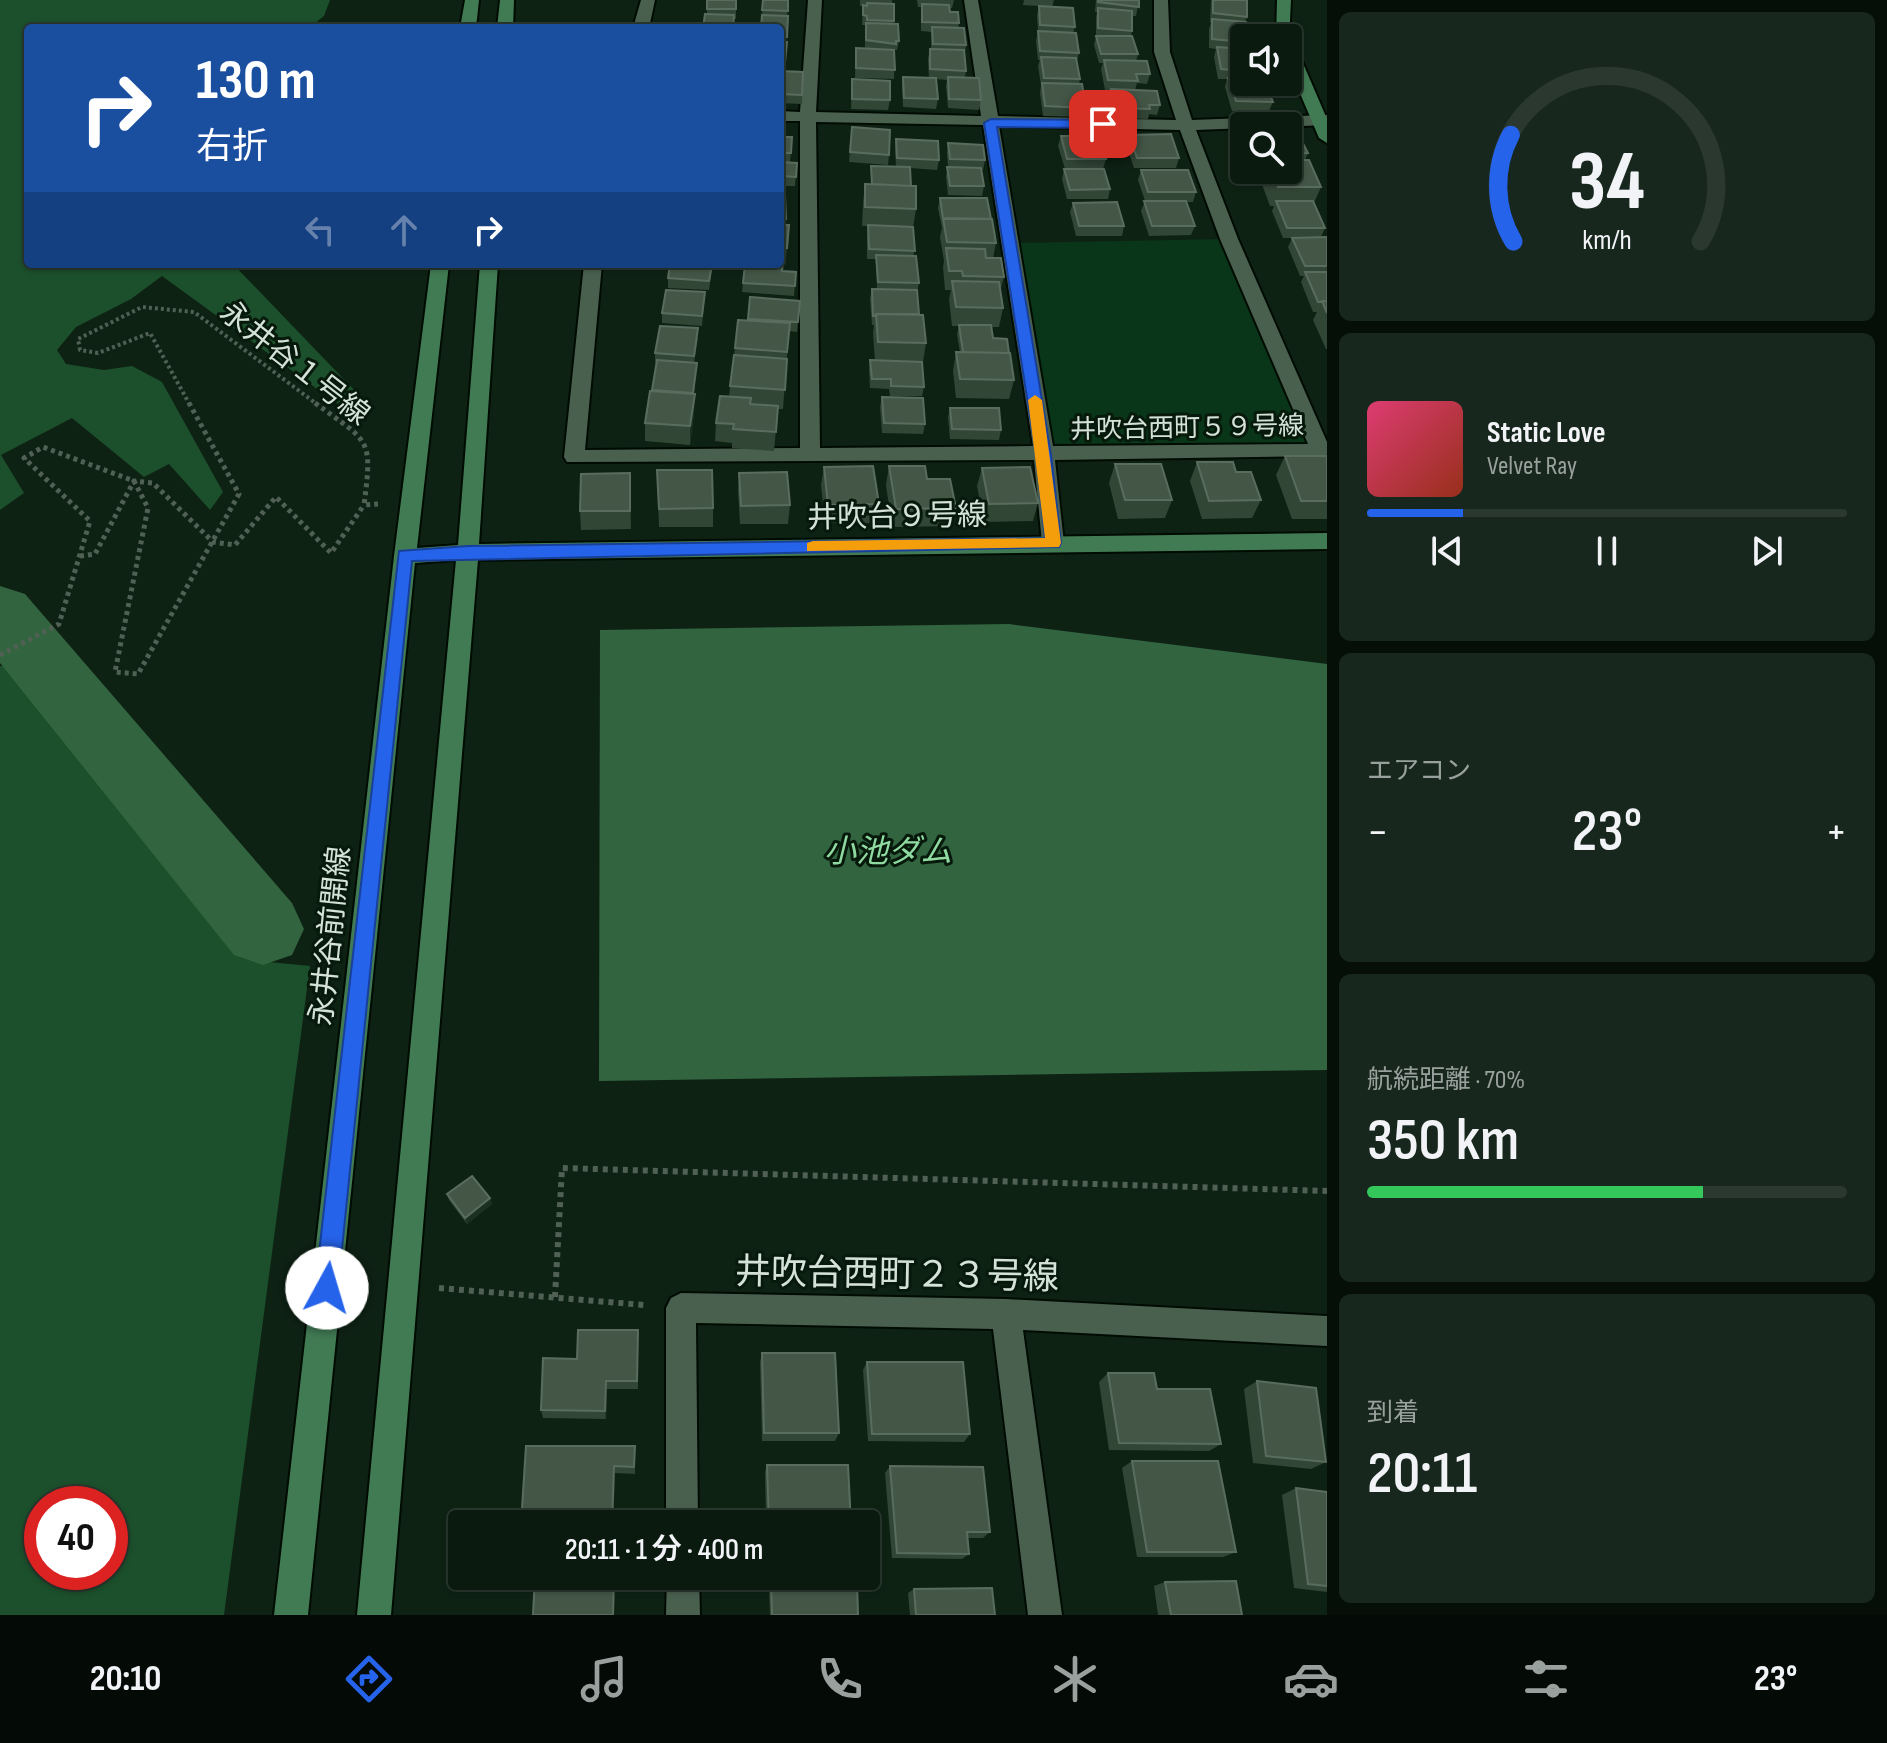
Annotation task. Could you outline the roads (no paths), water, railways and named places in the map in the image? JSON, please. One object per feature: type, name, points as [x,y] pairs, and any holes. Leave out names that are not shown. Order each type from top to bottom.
[{"type":"street","points":[[469,24],[472,0]]},
{"type":"street","points":[[505,24],[507,0]]},
{"type":"street","points":[[642,24],[648,0]]},
{"type":"street","points":[[810,456],[808,118],[815,0]]},
{"type":"street","points":[[971,0],[1044,455],[1053,543]]},
{"type":"street","name":"井吹台西町５９号線","points":[[593,268],[574,457],[1321,451],[1229,239],[1186,125],[1162,52],[1161,0]]},
{"type":"street","points":[[1284,0],[1284,24]]},
{"type":"street","points":[[1302,76],[1323,120],[1327,138]]},
{"type":"street","points":[[784,116],[1186,125],[1323,120]]},
{"type":"street","name":"永井谷前開線","points":[[291,1615],[405,556],[440,268]]},
{"type":"street","points":[[374,1615],[468,552],[489,268]]},
{"type":"street","name":"井吹台９号線","points":[[405,556],[468,552],[1327,541]]},
{"type":"street","name":"井吹台西町２３号線","points":[[682,1510],[681,1308],[1006,1314],[1327,1331]]},
{"type":"street","points":[[1006,1314],[1045,1615]]},
{"type":"street","points":[[683,1590],[683,1615]]},
{"type":"water","name":"小池ダム","points":[[1009,624],[1327,664],[1327,1070],[599,1081],[600,630]]},
{"type":"waterway","points":[[0,613],[263,929]]}]
